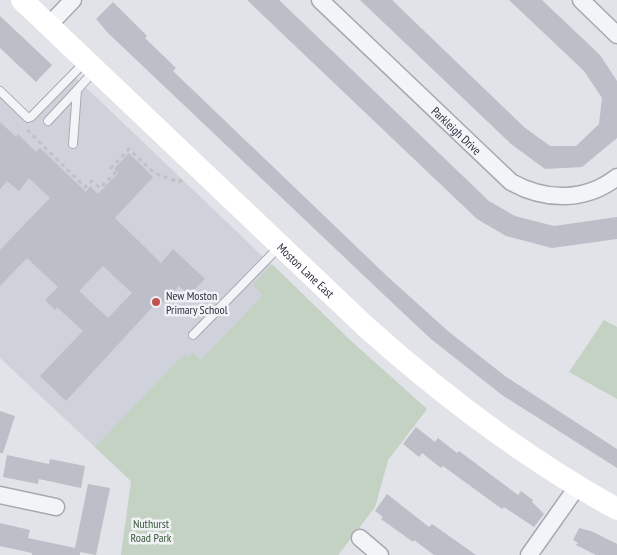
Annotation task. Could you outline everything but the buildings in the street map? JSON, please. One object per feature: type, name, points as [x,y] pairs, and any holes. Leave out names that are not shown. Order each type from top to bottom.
[{"type":"street","name":"Moston Lane East","points":[[22,0],[280,246],[422,377],[524,454],[617,508]]},
{"type":"street","points":[[49,25],[73,0]]},
{"type":"street","name":"Parkleigh Drive","points":[[320,0],[511,182],[534,193],[563,197],[592,191],[617,177]]},
{"type":"street","points":[[581,0],[617,35]]},
{"type":"street","points":[[529,555],[560,515],[578,487]]},
{"type":"street","points":[[0,495],[56,507]]},
{"type":"street","points":[[360,538],[380,555]]},
{"type":"lane","points":[[48,121],[77,90],[91,66]]},
{"type":"lane","points":[[0,90],[28,118],[31,118],[91,66]]},
{"type":"lane","points":[[73,144],[77,90]]},
{"type":"lane","points":[[193,334],[280,246]]},
{"type":"path","points":[[32,124],[26,131],[85,188],[92,181],[100,188],[115,173],[111,168],[129,150],[154,173],[179,182],[184,178]]},
{"type":"shaded area","name":"New Moston Primary School","points":[[74,76],[351,341],[427,409],[388,460],[375,507],[338,555],[131,481],[0,358],[0,96],[30,124]]},
{"type":"green space","name":"Nuthurst Road Park","points":[[272,264],[351,341],[427,409],[388,460],[375,507],[338,555],[121,555],[131,481],[95,447],[184,354],[188,357],[192,352],[201,360],[263,295],[253,285]]},
{"type":"green space","points":[[604,320],[617,327],[617,399],[569,372]]},
{"type":"place","name":"New Moston Primary School","points":[[156,302]]}]
